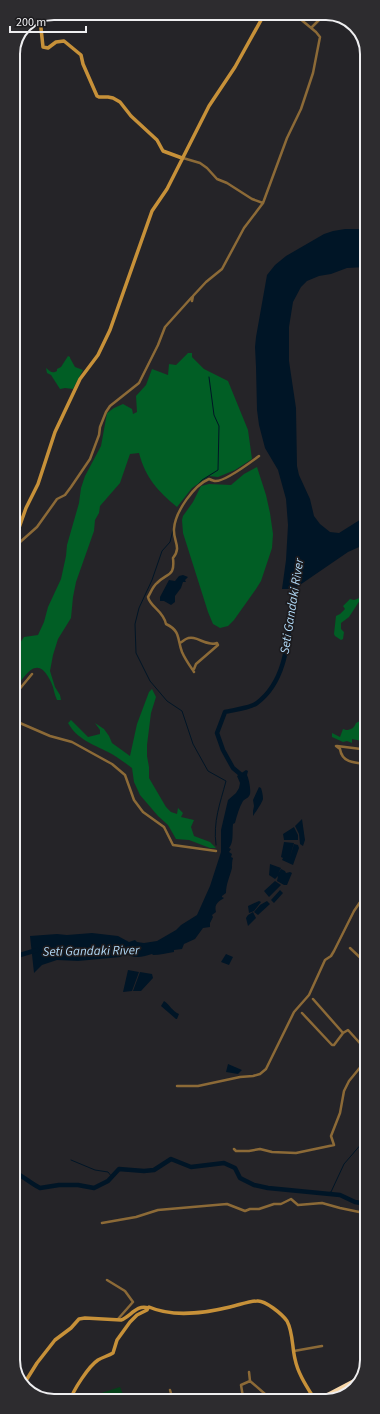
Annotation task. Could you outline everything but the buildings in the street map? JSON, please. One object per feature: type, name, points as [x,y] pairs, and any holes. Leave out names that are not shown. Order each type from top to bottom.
[{"type":"highway","points":[[332,1393],[350,1384]]},
{"type":"main road","points":[[20,525],[26,508],[38,484],[55,432],[80,379],[98,355],[110,330],[149,216],[167,189],[209,106],[235,67],[261,20]]},
{"type":"main road","points":[[40,23],[43,47],[48,48],[56,42],[64,42],[80,53],[96,96],[108,96],[117,99],[131,116],[157,140],[162,150],[182,158]]},
{"type":"main road","points":[[26,1379],[55,1340],[79,1319],[123,1319],[136,1309],[144,1307],[174,1313],[203,1312],[223,1309],[258,1300],[266,1303],[284,1317],[290,1329],[295,1360],[303,1380],[311,1394]]},
{"type":"main road","points":[[73,1394],[76,1387],[94,1364],[99,1359],[113,1353],[118,1340],[130,1322],[137,1315],[148,1308]]},
{"type":"street","points":[[20,542],[37,527],[57,499],[65,495],[71,487],[90,459],[106,412],[110,406],[139,384],[165,327],[206,282],[222,269],[244,228],[263,204],[284,144],[301,109],[313,73],[320,37],[302,20]]},
{"type":"street","points":[[311,28],[319,20]]},
{"type":"street","points":[[182,158],[200,163],[207,168],[217,180],[227,183],[252,199],[263,204]]},
{"type":"street","points":[[192,301],[193,296]]},
{"type":"street","points":[[180,643],[187,638],[212,645],[217,643],[218,645],[196,664],[193,670],[183,654],[174,627],[166,624],[164,616],[149,602],[148,597],[156,583],[172,572],[174,567],[173,558],[178,553],[174,528],[181,508],[195,488],[202,482],[209,479],[219,481],[241,470],[259,456]]},
{"type":"street","points":[[20,689],[32,674]]},
{"type":"street","points":[[20,723],[50,736],[72,742],[112,764],[125,775],[134,800],[144,812],[164,827],[173,845],[216,851]]},
{"type":"street","points":[[360,749],[336,746],[340,749],[341,755],[344,759],[360,763]]},
{"type":"street","points":[[177,1086],[198,1086],[240,1077],[253,1076],[263,1072],[266,1069],[294,1012],[309,995],[325,960],[331,956],[354,910],[360,902]]},
{"type":"street","points":[[350,948],[360,957]]},
{"type":"street","points":[[313,999],[343,1033]]},
{"type":"street","points":[[302,1013],[332,1045],[334,1045],[343,1033],[348,1030],[360,1043]]},
{"type":"street","points":[[234,1149],[236,1151],[260,1149],[272,1152],[296,1154],[334,1145],[331,1136],[340,1113],[344,1091],[360,1068]]},
{"type":"street","points":[[102,1223],[136,1217],[158,1210],[227,1204],[245,1211],[250,1209],[259,1209],[274,1204],[281,1204],[291,1199],[298,1205],[322,1203],[360,1212]]},
{"type":"street","points":[[108,1280],[125,1291],[133,1302],[117,1320]]},
{"type":"street","points":[[294,1351],[322,1346]]},
{"type":"street","points":[[249,1372],[250,1381],[265,1394]]},
{"type":"street","points":[[242,1394],[241,1385],[250,1381]]},
{"type":"street","points":[[170,1390],[171,1394]]},
{"type":"green space","points":[[188,353],[192,353],[192,357],[204,369],[228,381],[248,430],[252,459],[235,470],[218,477],[209,476],[192,488],[177,507],[158,490],[145,470],[139,453],[130,454],[120,483],[100,506],[99,513],[95,520],[94,531],[76,582],[71,618],[58,639],[53,655],[50,671],[55,687],[60,695],[61,700],[57,700],[52,684],[46,673],[41,669],[36,668],[31,670],[20,682],[20,643],[24,637],[38,635],[44,622],[48,607],[61,579],[67,545],[79,503],[81,488],[85,476],[101,446],[107,413],[123,404],[132,409],[133,414],[137,412],[136,396],[146,385],[152,369],[168,375],[169,364],[176,365]]},
{"type":"green space","points":[[68,356],[75,367],[83,370],[73,389],[60,389],[51,375],[47,373],[46,368],[52,372],[57,371]]},
{"type":"green space","points":[[257,467],[270,513],[273,534],[272,548],[261,581],[256,589],[234,620],[228,626],[220,628],[213,624],[208,612],[183,533],[182,520],[201,486],[209,484],[231,485],[244,474]]},
{"type":"green space","points":[[360,598],[349,617],[341,623],[341,629],[344,632],[343,639],[341,640],[334,634],[336,616],[345,609],[343,606],[350,599],[354,600]]},
{"type":"green space","points":[[152,689],[156,697],[151,713],[147,745],[149,778],[166,807],[171,812],[177,814],[178,808],[183,813],[181,817],[194,820],[191,827],[194,836],[210,842],[216,848],[210,848],[189,840],[176,839],[168,825],[140,795],[134,782],[132,768],[114,755],[80,737],[68,723],[71,720],[88,737],[100,734],[100,730],[95,723],[104,729],[112,743],[130,756],[137,724],[149,692]]},
{"type":"green space","points":[[360,721],[360,741],[352,739],[352,743],[347,741],[343,742],[332,737],[332,733],[340,737],[343,729],[351,729]]},
{"type":"green space","points":[[120,1387],[123,1394],[98,1394]]},
{"type":"water","points":[[360,229],[360,267],[347,268],[307,281],[301,287],[293,302],[289,327],[289,361],[296,408],[297,466],[299,475],[310,499],[314,516],[320,524],[330,532],[339,533],[360,520],[360,547],[348,552],[294,589],[282,589],[286,560],[288,525],[286,499],[278,470],[265,448],[259,425],[257,410],[256,337],[267,275],[275,265],[286,256],[324,234],[333,231]]},
{"type":"water","points":[[183,575],[188,577],[185,580],[186,582],[183,582],[181,588],[175,596],[175,602],[171,605],[164,601],[160,601],[160,597],[169,580],[175,581],[179,576]]},
{"type":"water","points":[[246,770],[248,771],[247,775],[250,784],[250,794],[243,801],[235,823],[233,824],[231,846],[229,848],[231,849],[229,852],[232,854],[231,857],[233,858],[232,868],[227,883],[226,893],[222,896],[224,898],[216,905],[216,912],[212,915],[213,917],[210,927],[203,928],[195,939],[184,944],[182,949],[174,950],[174,952],[138,957],[125,953],[121,957],[78,961],[57,960],[42,965],[34,973],[30,936],[92,933],[118,936],[129,942],[135,940],[137,942],[144,943],[157,941],[197,915],[210,886],[221,852],[221,830],[228,800],[239,788],[240,783],[237,776]]},
{"type":"water","points":[[259,787],[261,788],[263,799],[253,816],[253,800]]},
{"type":"water","points":[[302,819],[305,840],[303,846],[300,844],[299,834],[295,826]]},
{"type":"water","points":[[294,827],[298,835],[298,840],[284,840],[283,834]]},
{"type":"water","points":[[284,842],[294,843],[289,860],[294,844],[298,845],[299,848],[293,865],[282,860],[283,858],[281,857]]},
{"type":"water","points":[[270,864],[281,868],[278,874],[281,869],[286,873],[292,873],[287,885],[277,881],[278,876],[275,879],[269,875]]},
{"type":"water","points":[[275,881],[281,885],[269,897],[264,891]]},
{"type":"water","points":[[280,890],[283,893],[274,903],[271,900]]},
{"type":"water","points":[[259,901],[261,902],[254,911],[249,913],[248,906]]},
{"type":"water","points":[[267,901],[270,904],[258,915],[254,912],[260,905]]},
{"type":"water","points":[[253,912],[256,918],[248,926],[246,918]]},
{"type":"water","points":[[226,954],[233,957],[229,965],[221,962]]},
{"type":"water","points":[[128,970],[139,972],[132,991],[123,992]]},
{"type":"water","points":[[140,972],[152,974],[153,978],[141,991],[133,991]]},
{"type":"water","points":[[164,1001],[179,1014],[177,1019],[161,1006]]},
{"type":"water","points":[[228,1064],[242,1070],[238,1074],[226,1072]]},
{"type":"waterway","points":[[198,485],[202,480],[218,470],[219,426],[214,415],[209,377]]},
{"type":"waterway","points":[[173,530],[170,542],[162,551],[152,580],[139,608],[135,624],[136,653],[150,681],[167,701],[182,711],[193,744],[208,771],[226,781],[216,820],[216,845]]},
{"type":"waterway","name":"Seti Gandaki River","points":[[245,778],[233,768],[223,750],[217,733],[225,712],[254,705],[269,692],[277,678],[283,663],[286,648],[295,583]]},
{"type":"waterway","name":"Seti Gandaki River","points":[[20,955],[37,950]]},
{"type":"waterway","points":[[324,1194],[331,1192],[344,1164],[360,1145]]},
{"type":"waterway","points":[[20,1175],[40,1188],[59,1185],[78,1185],[94,1188],[108,1181],[119,1169],[144,1171],[154,1170],[171,1159],[191,1167],[224,1163],[235,1168],[240,1178],[254,1185],[268,1188],[340,1195],[360,1203]]},
{"type":"waterway","points":[[71,1160],[95,1170],[108,1172],[112,1177]]}]
